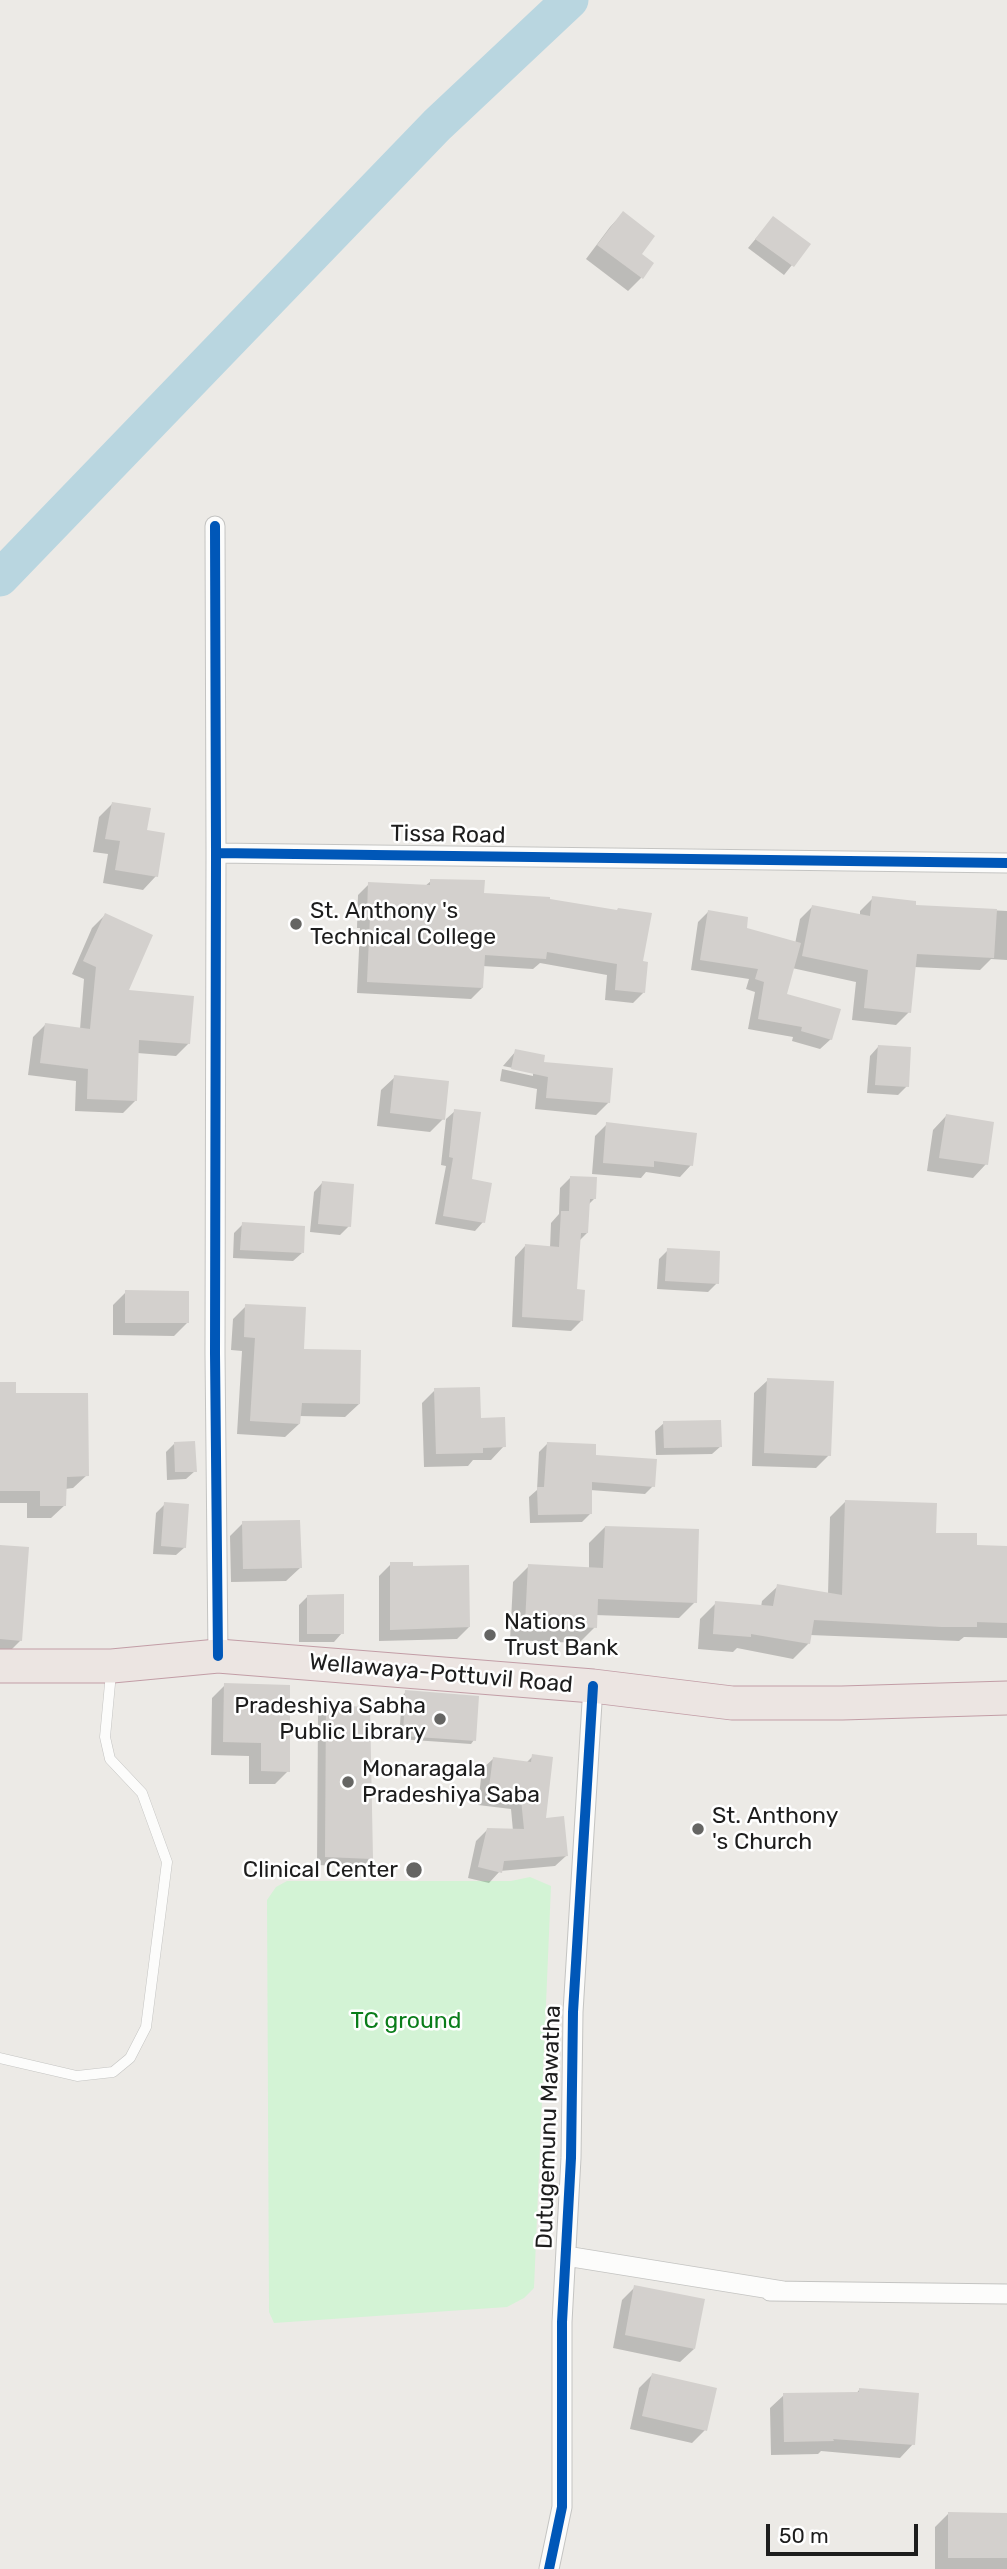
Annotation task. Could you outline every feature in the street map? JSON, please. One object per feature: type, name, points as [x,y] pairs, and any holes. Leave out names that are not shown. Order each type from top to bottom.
[{"type":"highway","name":"Wellawaya-Pottuvil Road","points":[[0,1666],[112,1666],[218,1656],[593,1686],[732,1703],[1007,1698]]},
{"type":"street","points":[[215,526],[215,1353],[218,1656]]},
{"type":"street","name":"Tissa Road","points":[[216,853],[1007,863]]},
{"type":"street","name":"Dutugemunu Mawatha","points":[[549,2569],[562,2507],[562,2322],[571,2158],[573,2012],[593,1686]]},
{"type":"street","points":[[566,2256],[779,2291],[1007,2294]]},
{"type":"lane","points":[[0,2058],[77,2076],[113,2072],[130,2058],[146,2027],[167,1862],[142,1793],[110,1759],[105,1737],[112,1666]]},
{"type":"green space","name":"TC ground","points":[[530,1877],[551,1886],[534,2288],[524,2298],[507,2307],[274,2323],[269,2312],[267,1900],[276,1887],[287,1881],[511,1881]]},
{"type":"building","points":[[623,211],[655,236],[642,254],[654,263],[643,279],[597,245]]},
{"type":"building","points":[[773,216],[811,244],[794,267],[755,239]]},
{"type":"building","points":[[112,802],[151,808],[147,830],[165,833],[158,877],[115,870],[120,841],[105,839]]},
{"type":"building","points":[[430,879],[485,880],[484,893],[550,897],[617,910],[652,913],[643,961],[648,962],[645,993],[615,990],[617,964],[547,952],[546,959],[485,955],[483,988],[367,982],[370,917],[367,917],[368,882],[430,885]]},
{"type":"building","points":[[872,896],[916,901],[916,905],[997,909],[994,958],[917,954],[911,1013],[864,1008],[868,970],[802,956],[812,905],[870,916]]},
{"type":"building","points":[[708,910],[748,917],[747,928],[801,943],[787,994],[841,1009],[832,1040],[801,1031],[802,1027],[758,1019],[764,982],[755,979],[758,969],[700,960]]},
{"type":"building","points":[[105,913],[153,935],[129,990],[194,996],[190,1044],[139,1040],[137,1101],[87,1099],[88,1069],[40,1063],[45,1023],[90,1029],[96,967],[83,961]]},
{"type":"building","points":[[878,1045],[911,1047],[909,1087],[875,1085]]},
{"type":"building","points":[[515,1049],[545,1055],[544,1062],[613,1068],[610,1103],[546,1098],[548,1077],[511,1069]]},
{"type":"building","points":[[394,1075],[449,1081],[445,1120],[390,1113]]},
{"type":"building","points":[[454,1109],[481,1112],[472,1179],[492,1183],[485,1223],[443,1216],[453,1158],[449,1157]]},
{"type":"building","points":[[946,1114],[994,1122],[988,1165],[939,1158]]},
{"type":"building","points":[[606,1122],[697,1133],[693,1166],[654,1161],[654,1167],[603,1163]]},
{"type":"building","points":[[570,1176],[597,1177],[596,1199],[590,1199],[588,1233],[581,1233],[577,1289],[585,1290],[583,1321],[522,1317],[525,1244],[559,1247],[561,1211],[569,1211]]},
{"type":"building","points":[[322,1181],[354,1184],[351,1227],[318,1224]]},
{"type":"building","points":[[242,1222],[305,1226],[304,1253],[240,1250]]},
{"type":"building","points":[[667,1248],[720,1251],[719,1284],[665,1281]]},
{"type":"building","points":[[125,1290],[189,1291],[189,1323],[125,1323]]},
{"type":"building","points":[[245,1304],[306,1307],[304,1349],[361,1350],[360,1404],[302,1403],[300,1424],[250,1421],[255,1338],[244,1337]]},
{"type":"building","points":[[767,1378],[834,1381],[831,1456],[764,1453]]},
{"type":"building","points":[[0,1382],[16,1382],[16,1393],[88,1393],[89,1476],[67,1477],[66,1506],[40,1506],[40,1491],[0,1491]]},
{"type":"building","points":[[480,1387],[481,1418],[505,1417],[506,1447],[483,1448],[483,1453],[436,1454],[434,1388]]},
{"type":"building","points":[[721,1420],[722,1447],[664,1448],[663,1421]]},
{"type":"building","points":[[195,1441],[197,1472],[175,1472],[174,1442]]},
{"type":"building","points":[[547,1442],[596,1444],[596,1455],[657,1459],[655,1487],[592,1482],[592,1514],[538,1515],[537,1487],[544,1487]]},
{"type":"building","points":[[845,1500],[937,1503],[936,1533],[977,1533],[977,1545],[1007,1546],[1007,1623],[977,1622],[977,1627],[942,1627],[814,1620],[810,1644],[751,1634],[751,1637],[713,1634],[715,1601],[773,1606],[777,1584],[842,1595]]},
{"type":"building","points":[[164,1502],[189,1504],[186,1548],[161,1546]]},
{"type":"building","points":[[300,1520],[302,1568],[243,1569],[242,1521]]},
{"type":"building","points":[[605,1526],[699,1529],[697,1603],[598,1599],[597,1628],[525,1624],[528,1564],[603,1568]]},
{"type":"building","points":[[0,1545],[29,1547],[22,1641],[0,1639]]},
{"type":"building","points":[[390,1562],[413,1562],[413,1566],[469,1565],[470,1627],[390,1630]]},
{"type":"building","points":[[344,1594],[344,1634],[307,1634],[307,1595]]},
{"type":"building","points":[[224,1683],[290,1685],[290,1772],[261,1771],[261,1743],[223,1742]]},
{"type":"building","name":"Pradeshiya Sabha Public Library","points":[[405,1690],[479,1696],[476,1741],[403,1736]]},
{"type":"building","name":"Monaragala Pradeshiya Saba","points":[[326,1705],[370,1707],[373,1859],[325,1857]]},
{"type":"building","points":[[532,1754],[553,1757],[546,1818],[564,1816],[568,1856],[504,1861],[502,1873],[478,1867],[487,1828],[524,1829],[521,1799],[488,1795],[493,1757],[531,1762]]},
{"type":"building","points":[[634,2285],[705,2299],[695,2349],[625,2335]]},
{"type":"building","points":[[652,2373],[717,2388],[707,2431],[642,2416]]},
{"type":"building","points":[[859,2388],[919,2393],[915,2445],[833,2439],[834,2441],[784,2442],[783,2393],[859,2392]]},
{"type":"building","points":[[948,2512],[1007,2513],[1007,2558],[948,2558]]},
{"type":"waterway","points":[[0,578],[437,125],[570,0]]},
{"type":"cycle path","points":[[215,526],[216,853],[1007,863]]},
{"type":"cycle path","points":[[216,853],[215,1353],[218,1656]]},
{"type":"cycle path","points":[[549,2569],[562,2507],[562,2322],[571,2158],[573,2012],[593,1686]]},
{"type":"place","name":"St. Anthony 's Technical College","points":[[296,924]]},
{"type":"place","name":"Nations Trust Bank","points":[[490,1635]]},
{"type":"place","name":"Pradeshiya Sabha Public Library","points":[[440,1719]]},
{"type":"place","name":"Monaragala Pradeshiya Saba","points":[[348,1782]]},
{"type":"place","name":"St. Anthony 's Church","points":[[698,1829]]},
{"type":"place","name":"Clinical Center","points":[[414,1870]]}]
